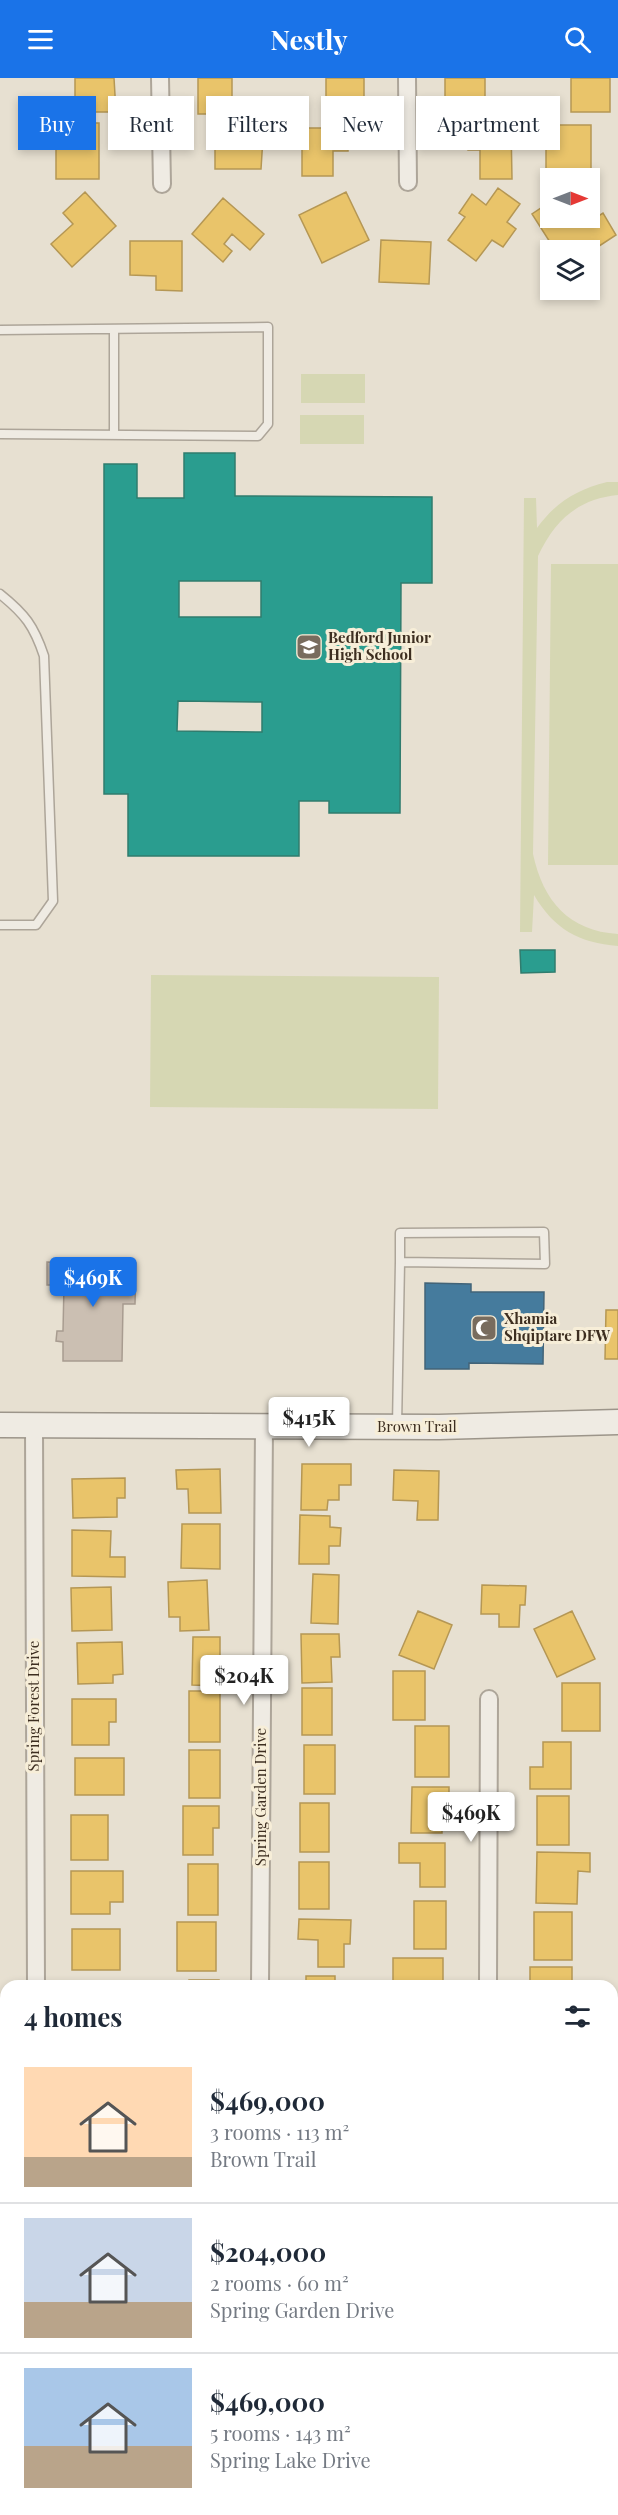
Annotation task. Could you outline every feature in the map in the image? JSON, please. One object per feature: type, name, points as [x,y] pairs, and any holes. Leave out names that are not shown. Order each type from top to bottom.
[{"type":"street","points":[[160,78],[162,184]]},
{"type":"street","points":[[407,78],[408,182]]},
{"type":"street","name":"Brown Trail","points":[[0,1425],[397,1427],[618,1422]]},
{"type":"street","name":"Spring Forest Drive","points":[[34,1426],[36,1980]]},
{"type":"street","name":"Spring Garden Drive","points":[[260,1980],[264,1427]]},
{"type":"street","points":[[488,1980],[489,1699]]},
{"type":"lane","points":[[0,330],[267,327],[267,424],[258,436],[0,434]]},
{"type":"lane","points":[[114,329],[114,435]]},
{"type":"lane","points":[[0,594],[16,607],[35,630],[44,656],[53,901],[36,925],[0,925]]},
{"type":"lane","points":[[397,1427],[400,1233],[544,1232],[545,1264],[400,1262]]},
{"type":"green space","points":[[301,374],[365,374],[365,403],[301,403]]},
{"type":"green space","points":[[300,415],[364,415],[364,444],[300,444]]},
{"type":"green space","points":[[607,482],[618,482],[618,495],[591,501],[569,514],[552,532],[538,556],[533,854],[544,886],[551,899],[561,910],[572,920],[585,927],[618,934],[618,946],[591,942],[569,932],[550,917],[534,895],[532,932],[520,932],[524,498],[536,498],[537,528],[559,504],[568,498]]},
{"type":"green space","points":[[551,564],[618,564],[618,865],[548,865]]},
{"type":"green space","points":[[151,975],[439,977],[438,1109],[150,1107]]},
{"type":"building: Homes","points":[[75,78],[114,78],[115,96],[108,96],[108,112],[96,112],[96,96],[75,96]]},
{"type":"building: Homes","points":[[198,78],[232,78],[232,96],[206,96],[206,114],[198,114]]},
{"type":"building: Homes","points":[[326,78],[364,78],[364,96],[326,96]]},
{"type":"building: Homes","points":[[445,78],[485,78],[485,96],[445,96]]},
{"type":"building: Homes","points":[[571,78],[610,78],[610,112],[571,112]]},
{"type":"building: Homes","points":[[96,123],[99,123],[99,179],[56,179],[56,150],[96,150]]},
{"type":"building: Homes","points":[[560,125],[591,125],[591,168],[546,168],[546,150],[560,150]]},
{"type":"building: Homes","points":[[309,128],[321,128],[321,150],[348,150],[333,151],[333,176],[302,176],[302,150],[309,150]]},
{"type":"building: Homes","points":[[215,150],[262,150],[261,169],[215,169]]},
{"type":"building: Homes","points":[[480,150],[511,150],[512,179],[480,179]]},
{"type":"building: Homes","points":[[498,188],[520,204],[507,222],[516,229],[503,247],[492,240],[476,261],[448,240],[465,217],[459,213],[472,194],[486,205]]},
{"type":"building: Homes","points":[[85,192],[116,226],[72,267],[51,244],[73,224],[63,213]]},
{"type":"building: Homes","points":[[346,192],[369,240],[322,263],[299,215]]},
{"type":"building: Homes","points":[[223,198],[264,234],[250,250],[232,234],[224,244],[232,251],[223,262],[192,234]]},
{"type":"building: Homes","points":[[540,209],[540,227],[532,214]]},
{"type":"building: Homes","points":[[603,213],[616,235],[600,245],[600,240],[549,240],[541,228],[600,228],[600,215]]},
{"type":"building: Homes","points":[[381,240],[431,242],[429,284],[379,282]]},
{"type":"building: Homes","points":[[130,241],[182,241],[182,291],[156,290],[156,276],[130,275]]},
{"type":"building: Homes","points":[[606,1310],[618,1310],[618,1359],[605,1359]]},
{"type":"building: Homes","points":[[302,1464],[351,1464],[351,1485],[339,1485],[339,1500],[328,1500],[327,1510],[301,1510]]},
{"type":"building: Homes","points":[[220,1469],[221,1513],[189,1513],[188,1489],[177,1489],[176,1470]]},
{"type":"building: Homes","points":[[394,1470],[439,1471],[438,1520],[417,1520],[418,1501],[393,1500]]},
{"type":"building: Homes","points":[[125,1478],[125,1498],[117,1498],[117,1517],[73,1518],[72,1479]]},
{"type":"building: Homes","points":[[300,1515],[330,1516],[330,1527],[341,1528],[340,1546],[329,1546],[329,1564],[299,1564]]},
{"type":"building: Homes","points":[[182,1524],[220,1524],[220,1569],[181,1568]]},
{"type":"building: Homes","points":[[72,1530],[111,1531],[110,1557],[125,1557],[125,1577],[72,1576]]},
{"type":"building: Homes","points":[[313,1574],[339,1575],[338,1624],[311,1623]]},
{"type":"building: Homes","points":[[207,1580],[209,1630],[180,1631],[180,1617],[169,1617],[168,1582]]},
{"type":"building: Homes","points":[[482,1585],[526,1586],[525,1605],[520,1605],[519,1627],[499,1627],[499,1614],[481,1614]]},
{"type":"building: Homes","points":[[111,1587],[112,1630],[72,1631],[71,1588]]},
{"type":"building: Homes","points":[[418,1611],[452,1625],[434,1669],[399,1655]]},
{"type":"building: Homes","points":[[572,1611],[595,1659],[557,1677],[534,1629]]},
{"type":"building: Homes","points":[[301,1634],[339,1634],[340,1657],[331,1657],[332,1682],[302,1683]]},
{"type":"building: Homes","points":[[193,1637],[220,1637],[220,1686],[192,1685]]},
{"type":"building: Homes","points":[[122,1642],[123,1674],[113,1675],[113,1683],[78,1684],[77,1643]]},
{"type":"building: Homes","points":[[393,1671],[425,1671],[425,1720],[393,1720]]},
{"type":"building: Homes","points":[[562,1683],[600,1683],[600,1731],[562,1731]]},
{"type":"building: Homes","points":[[302,1688],[332,1688],[332,1735],[302,1735]]},
{"type":"building: Homes","points":[[189,1691],[220,1691],[220,1742],[189,1742]]},
{"type":"building: Homes","points":[[72,1699],[116,1699],[116,1722],[109,1722],[109,1745],[72,1745]]},
{"type":"building: Homes","points":[[415,1726],[449,1726],[449,1777],[415,1777]]},
{"type":"building: Homes","points":[[543,1742],[571,1742],[571,1789],[530,1789],[530,1767],[543,1767]]},
{"type":"building: Homes","points":[[304,1745],[335,1745],[335,1794],[304,1794]]},
{"type":"building: Homes","points":[[189,1750],[220,1750],[220,1798],[189,1798]]},
{"type":"building: Homes","points":[[75,1758],[124,1758],[124,1795],[75,1795]]},
{"type":"building: Homes","points":[[412,1787],[449,1787],[449,1810],[442,1810],[442,1833],[411,1833]]},
{"type":"building: Homes","points":[[537,1796],[569,1796],[569,1845],[537,1845]]},
{"type":"building: Homes","points":[[300,1803],[329,1803],[329,1852],[300,1852]]},
{"type":"building: Homes","points":[[183,1806],[219,1806],[219,1828],[213,1828],[213,1855],[183,1855]]},
{"type":"building: Homes","points":[[71,1815],[108,1815],[108,1860],[71,1860]]},
{"type":"building: Homes","points":[[399,1843],[445,1843],[445,1887],[420,1887],[420,1863],[399,1863]]},
{"type":"building: Homes","points":[[537,1852],[590,1853],[590,1872],[578,1871],[577,1904],[536,1903]]},
{"type":"building: Homes","points":[[299,1862],[329,1862],[329,1909],[299,1909]]},
{"type":"building: Homes","points":[[188,1864],[218,1864],[218,1915],[188,1915]]},
{"type":"building: Homes","points":[[71,1871],[123,1871],[123,1902],[110,1902],[110,1914],[71,1914]]},
{"type":"building: Homes","points":[[414,1901],[446,1901],[446,1949],[414,1949]]},
{"type":"building: Homes","points":[[534,1912],[572,1912],[572,1960],[534,1960]]},
{"type":"building: Homes","points":[[299,1919],[351,1920],[350,1944],[344,1944],[344,1967],[318,1967],[318,1940],[298,1939]]},
{"type":"building: Homes","points":[[177,1922],[216,1922],[216,1971],[177,1971]]},
{"type":"building: Homes","points":[[72,1929],[120,1929],[120,1970],[72,1970]]},
{"type":"building: Homes","points":[[393,1958],[443,1958],[443,1980],[393,1980]]},
{"type":"building: Homes","points":[[530,1967],[572,1967],[572,1980],[530,1980]]},
{"type":"building: Homes","points":[[306,1976],[335,1976],[335,1980],[306,1980]]},
{"type":"building: Schools","points":[[184,453],[235,453],[235,496],[432,497],[432,583],[401,583],[400,813],[329,813],[329,801],[299,801],[299,856],[128,856],[128,794],[104,794],[104,464],[137,464],[137,498],[184,498]],"holes":[[[179,581],[261,581],[261,617],[179,617]],[[178,701],[262,702],[262,732],[177,731]]]},
{"type":"building: Schools","points":[[520,950],[555,950],[555,972],[521,973]]},
{"type":"building: Public","name":"Xhamia Shqiptare DFW","points":[[425,1283],[471,1284],[471,1292],[544,1292],[543,1364],[469,1363],[469,1369],[425,1369]]},
{"type":"building: Other","points":[[47,1262],[136,1263],[135,1304],[123,1304],[122,1361],[63,1361],[63,1342],[56,1341],[57,1331],[63,1331],[64,1285],[47,1285]]},
{"type":"place","name":"Bedford Junior High School","points":[[309,647]]},
{"type":"place","name":"Xhamia Shqiptare DFW","points":[[484,1328]]}]
